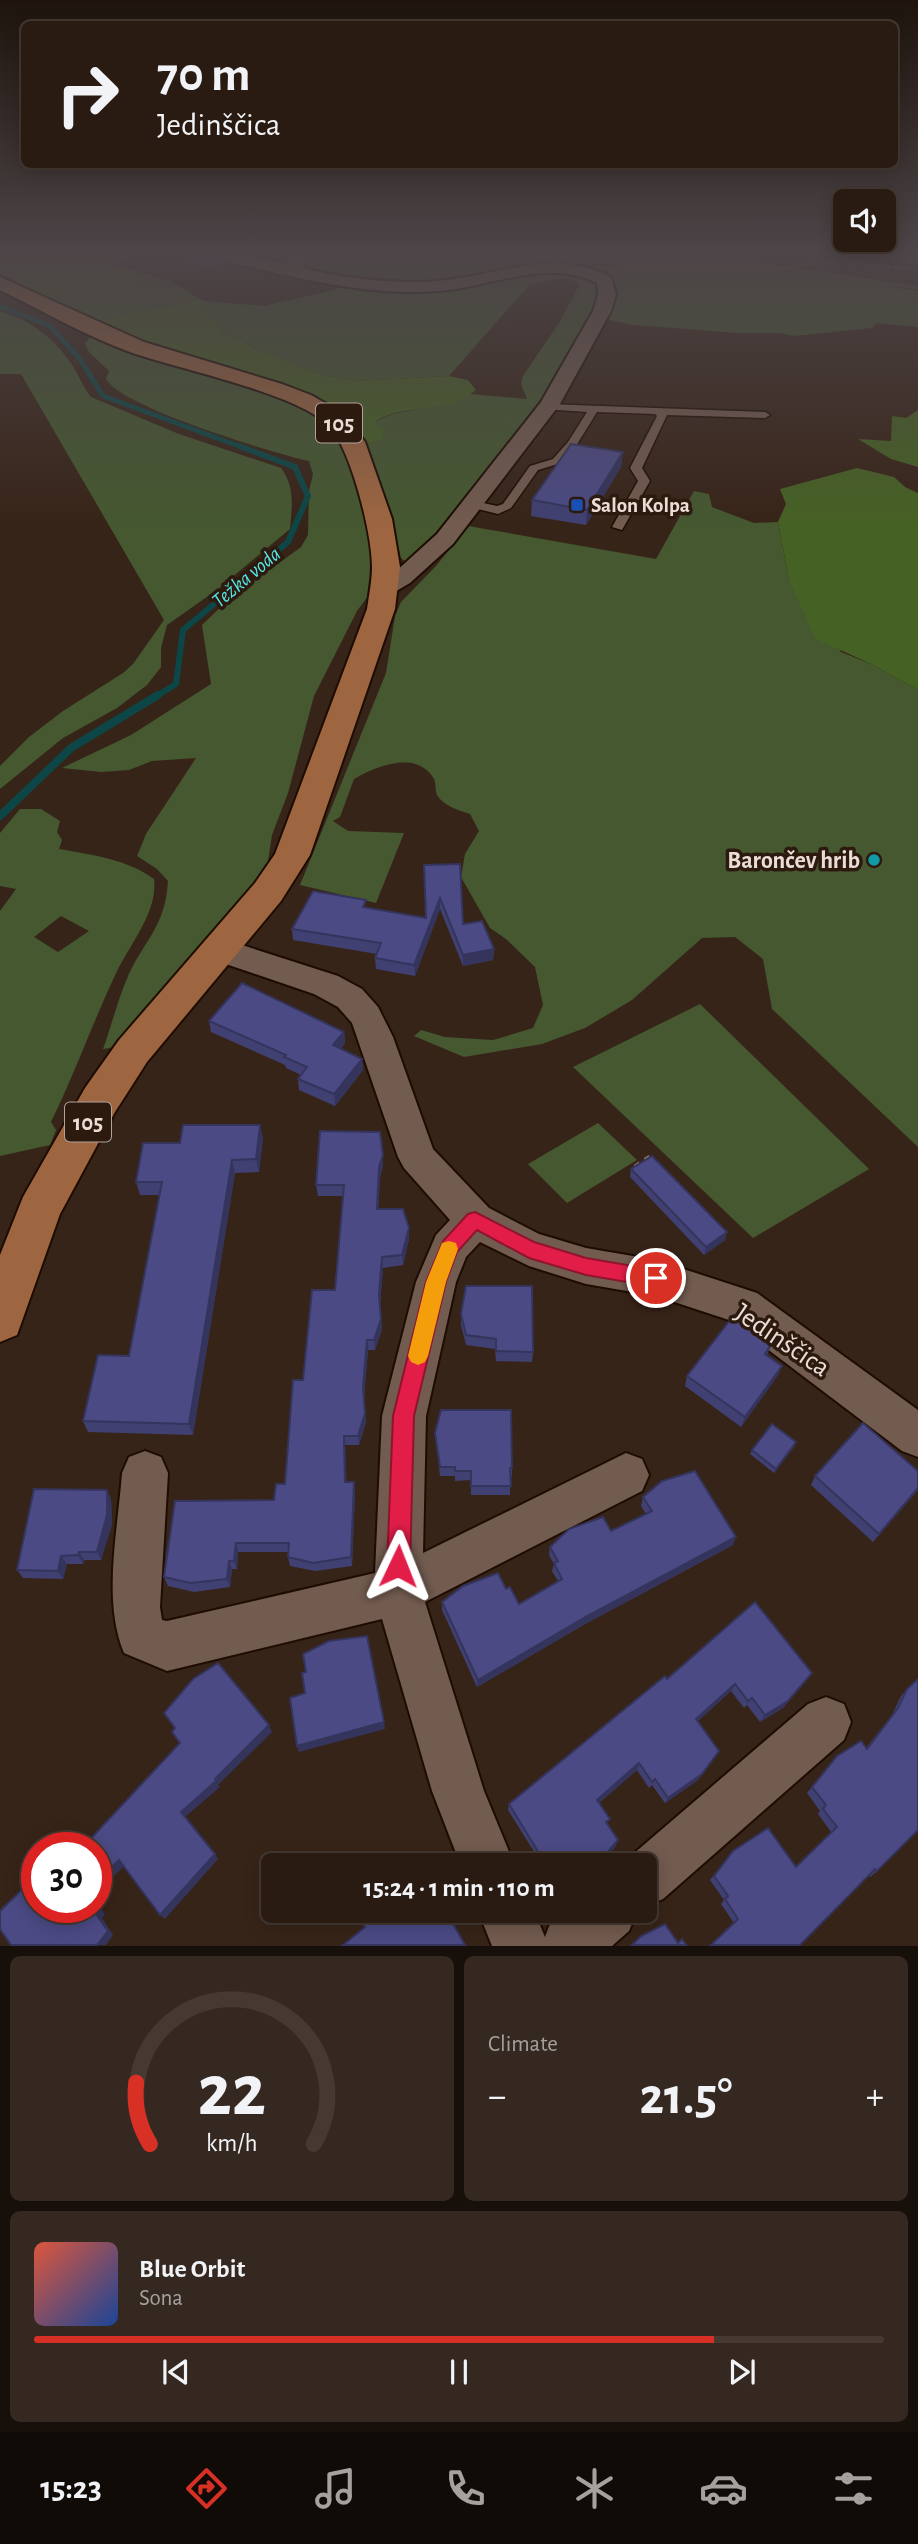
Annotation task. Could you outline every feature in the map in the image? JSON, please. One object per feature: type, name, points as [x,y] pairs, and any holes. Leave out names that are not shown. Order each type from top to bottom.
[{"type":"main road","name":"105","points":[[0,1320],[39,1212],[100,1100],[134,1051],[268,892],[292,855],[381,609],[384,588],[386,568],[379,519],[353,442],[336,419],[303,400],[274,389],[129,344]]},
{"type":"street","points":[[384,588],[422,562],[474,505],[505,460],[548,407],[584,344]]},
{"type":"street","name":"Jedinščica","points":[[220,950],[326,985],[350,998],[366,1016],[376,1037],[417,1157],[475,1220],[529,1249],[586,1266],[656,1278],[742,1306],[918,1436]]},
{"type":"street","points":[[475,1220],[450,1247],[436,1282],[404,1416],[398,1591],[457,1791],[483,1853]]},
{"type":"street","points":[[145,1473],[136,1606],[141,1636],[167,1646],[398,1591],[626,1475]]},
{"type":"street","points":[[657,1869],[826,1722]]},
{"type":"street","points":[[511,1923],[520,1945]]},
{"type":"street","points":[[569,1945],[595,1923]]},
{"type":"lane","points":[[548,407],[765,415]]},
{"type":"lane","points":[[474,505],[498,510],[507,506],[534,468],[557,461],[572,444],[594,408]]},
{"type":"lane","points":[[618,527],[644,481],[636,468],[663,416],[657,411]]},
{"type":"path","points":[[635,1167],[650,1157]]},
{"type":"green space","points":[[0,344],[55,344],[74,368],[91,397],[179,434],[281,468],[289,482],[292,505],[290,529],[218,589],[167,625],[161,648],[161,667],[147,685],[117,708],[63,738],[0,789],[0,766],[29,737],[63,711],[123,673],[133,664],[164,620],[21,374],[0,374]]},
{"type":"green space","points":[[85,344],[120,344],[257,388],[316,415],[331,427],[351,462],[364,502],[377,584],[357,611],[314,696],[288,793],[272,835],[266,874],[178,978],[144,1010],[115,1047],[103,1049],[126,981],[158,924],[166,898],[168,881],[157,869],[137,856],[146,834],[196,758],[152,761],[129,770],[101,772],[62,768],[131,735],[211,684],[202,625],[227,601],[301,547],[308,535],[309,491],[313,474],[309,461],[200,428],[139,402],[118,390],[106,379],[109,371],[89,352]]},
{"type":"green space","points":[[146,344],[247,344],[322,375],[357,381],[449,376],[468,380],[476,390],[453,403],[381,418],[375,423],[384,430],[383,437],[379,441],[366,444],[362,435],[338,411]]},
{"type":"green space","points":[[247,344],[477,344],[449,376],[357,381],[322,375]]},
{"type":"green space","points":[[545,344],[578,344],[546,401],[462,511],[407,563],[401,558],[383,491],[366,444],[379,441],[375,423],[392,415],[447,404],[470,394],[527,399],[521,384],[523,376]]},
{"type":"green space","points":[[918,410],[918,467],[891,459],[858,439],[891,441],[892,416],[906,418]]},
{"type":"green space","points":[[857,468],[894,477],[905,487],[918,493],[918,690],[871,664],[816,639],[789,580],[778,522],[786,504],[780,489]]},
{"type":"green space","points":[[694,491],[709,494],[712,507],[754,523],[778,522],[789,580],[841,652],[871,664],[918,690],[918,1147],[772,1009],[763,959],[735,937],[702,938],[632,1000],[585,1028],[542,1044],[464,1057],[414,1036],[421,1030],[445,1037],[493,1040],[533,1028],[543,1005],[535,967],[506,939],[490,928],[461,877],[465,854],[479,831],[470,814],[440,799],[436,793],[434,779],[427,770],[417,765],[396,763],[354,779],[340,817],[333,821],[348,831],[404,833],[376,903],[300,885],[386,673],[395,616],[401,602],[436,566],[468,526],[656,559]]},
{"type":"green space","points":[[20,809],[41,809],[60,821],[57,832],[62,840],[59,849],[109,859],[144,872],[154,879],[154,891],[152,904],[142,928],[116,973],[51,1122],[56,1130],[50,1145],[0,1156],[0,911],[16,889],[0,886],[0,833]],"holes":[[[61,916],[89,931],[58,952],[34,937]]]},
{"type":"green space","points":[[700,1004],[869,1169],[753,1238],[573,1067]]},
{"type":"green space","points":[[598,1123],[637,1160],[567,1203],[528,1164]]},
{"type":"building","points":[[571,444],[623,452],[587,510],[532,500]]},
{"type":"building","points":[[460,864],[463,924],[482,921],[494,949],[463,955],[440,898],[414,965],[375,958],[381,943],[292,929],[313,891],[366,900],[363,907],[426,918],[424,865]]},
{"type":"building","points":[[242,983],[344,1032],[333,1045],[362,1059],[334,1094],[298,1079],[307,1067],[209,1021]]},
{"type":"building","points":[[183,1125],[260,1125],[256,1159],[232,1160],[189,1424],[83,1421],[98,1355],[129,1356],[162,1182],[136,1182],[143,1143],[180,1143]]},
{"type":"building","points":[[320,1131],[380,1132],[383,1155],[379,1167],[377,1209],[403,1209],[409,1228],[402,1255],[382,1257],[379,1295],[381,1319],[374,1340],[367,1340],[363,1387],[365,1413],[358,1436],[344,1436],[345,1482],[354,1482],[351,1557],[313,1563],[288,1557],[289,1543],[236,1543],[234,1561],[229,1561],[227,1579],[190,1583],[164,1577],[175,1501],[274,1500],[276,1484],[285,1484],[293,1380],[303,1380],[312,1290],[335,1290],[344,1185],[316,1185]]},
{"type":"building","points":[[652,1156],[727,1232],[706,1247],[631,1169]]},
{"type":"building","points":[[466,1286],[532,1286],[533,1352],[496,1351],[496,1339],[466,1335],[461,1314]]},
{"type":"building","points":[[734,1315],[772,1343],[765,1354],[782,1366],[745,1417],[687,1376]]},
{"type":"building","points":[[441,1410],[511,1410],[511,1486],[471,1486],[471,1471],[440,1467],[435,1433]]},
{"type":"building","points":[[863,1423],[918,1471],[918,1488],[879,1534],[815,1476]]},
{"type":"building","points":[[772,1424],[796,1442],[776,1469],[752,1450]]},
{"type":"building","points":[[695,1471],[736,1537],[587,1616],[478,1680],[442,1602],[463,1586],[498,1573],[506,1589],[510,1587],[519,1604],[562,1579],[554,1563],[558,1561],[550,1547],[569,1529],[603,1517],[611,1531],[652,1511],[643,1497],[662,1481]]},
{"type":"building","points":[[34,1489],[107,1490],[107,1515],[97,1552],[61,1556],[58,1571],[17,1570]]},
{"type":"building","points":[[755,1602],[812,1673],[788,1701],[765,1715],[752,1698],[748,1701],[735,1684],[696,1719],[719,1751],[702,1774],[668,1798],[655,1779],[652,1782],[639,1763],[597,1800],[610,1819],[606,1822],[618,1840],[607,1853],[539,1853],[509,1804],[665,1676],[667,1679]]},
{"type":"building","points":[[367,1636],[384,1722],[297,1746],[290,1698],[305,1693],[303,1654],[329,1641]]},
{"type":"building","points":[[218,1663],[269,1725],[215,1779],[216,1781],[181,1812],[215,1854],[160,1915],[119,1860],[112,1867],[112,1832],[97,1832],[180,1743],[172,1732],[175,1728],[164,1713],[193,1679]]},
{"type":"building","points":[[918,1679],[918,1830],[800,1945],[711,1945],[738,1919],[725,1899],[728,1896],[714,1876],[733,1851],[768,1828],[796,1867],[837,1827],[823,1809],[826,1805],[812,1787],[837,1756],[861,1741],[867,1749],[898,1708],[907,1689]]},
{"type":"building","points":[[21,1891],[21,1923],[102,1923],[108,1931],[97,1945],[11,1945],[0,1929],[0,1911]]},
{"type":"building","points":[[453,1923],[465,1945],[343,1945],[365,1927],[363,1925]]},
{"type":"building","points":[[665,1924],[678,1943],[682,1939],[686,1945],[632,1945],[641,1936]]},
{"type":"waterway","name":"Težka voda","points":[[66,344],[80,359],[103,396],[244,448]]},
{"type":"waterway","name":"Težka voda","points":[[155,697],[176,684],[183,630],[288,542],[308,496],[295,467],[239,446]]},
{"type":"waterway","name":"Težka voda","points":[[0,816],[71,748],[158,695]]},
{"type":"slow traffic","points":[[418,1356],[436,1282],[449,1249]]},
{"type":"place","name":"Salon Kolpa","points":[[577,505]]},
{"type":"place","name":"Barončev hrib","points":[[874,860]]},
{"type":"route","points":[[398,1566],[404,1416],[436,1282],[450,1247],[475,1220],[529,1249],[586,1266],[656,1278]]}]
